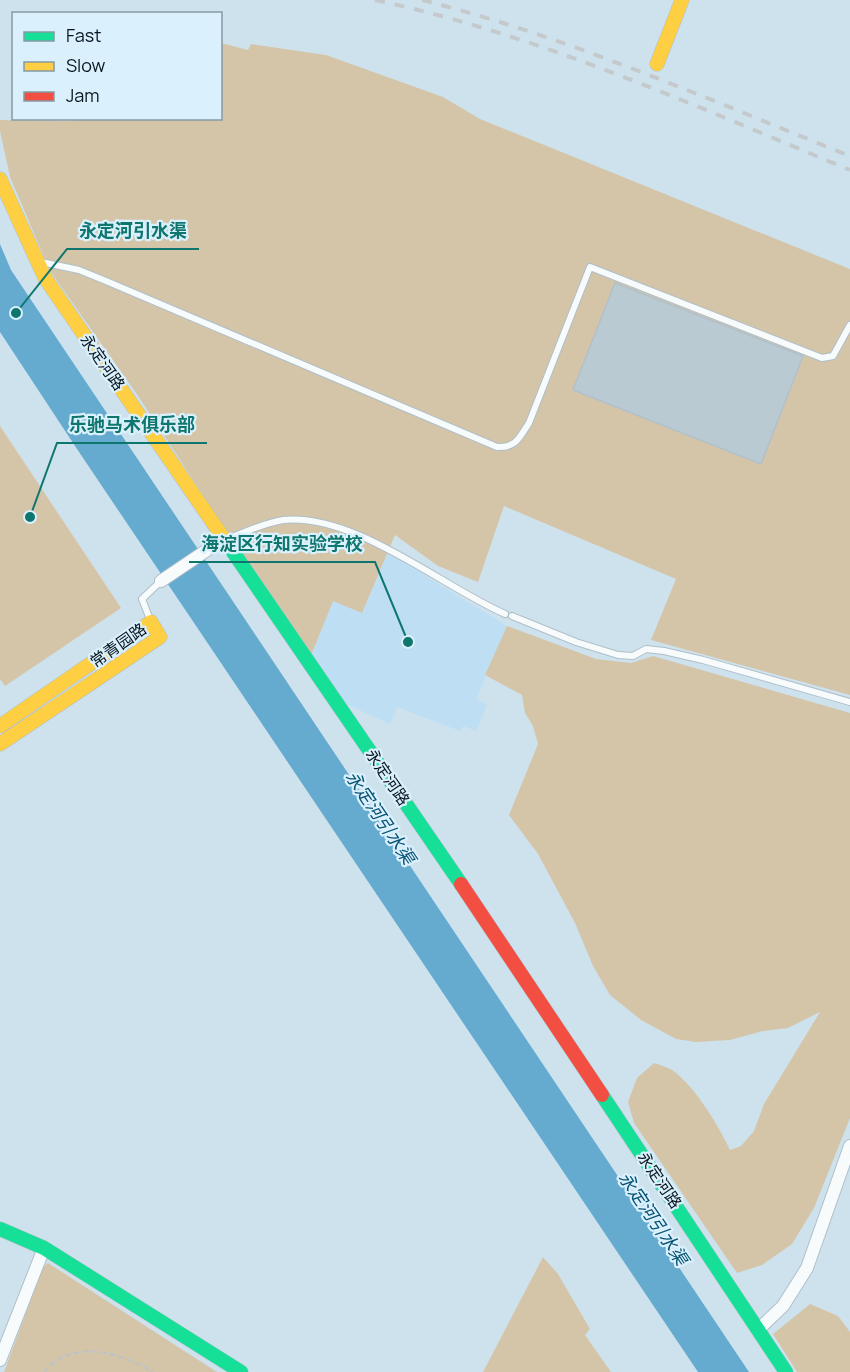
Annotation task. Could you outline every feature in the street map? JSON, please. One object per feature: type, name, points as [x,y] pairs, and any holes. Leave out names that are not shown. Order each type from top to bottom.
[{"type":"street","points":[[657,64],[682,0]]},
{"type":"street","name":"永定河路","points":[[0,179],[45,278],[219,543],[453,873],[786,1372]]},
{"type":"street","points":[[161,580],[219,543]]},
{"type":"street","name":"常青园路","points":[[0,726],[151,622],[160,637],[0,744]]},
{"type":"street","points":[[759,1329],[783,1306],[807,1268],[850,1146]]},
{"type":"street","points":[[0,1229],[44,1248],[241,1372]]},
{"type":"street","points":[[0,1360],[44,1248]]},
{"type":"lane","points":[[37,261],[79,270],[497,447],[508,447],[518,440],[529,423],[590,267],[822,358],[833,356],[850,325]]},
{"type":"lane","points":[[219,543],[271,522],[286,520],[315,522],[338,527],[397,554],[482,604],[576,642],[618,655],[633,656],[646,649],[664,651],[850,702]]},
{"type":"lane","points":[[151,622],[142,599],[161,580]]},
{"type":"path","points":[[44,1372],[71,1354],[91,1351],[123,1356],[153,1372]]},
{"type":"shaded area","points":[[222,43],[248,50],[251,44],[326,55],[443,97],[480,119],[850,269],[850,695],[651,640],[676,579],[504,506],[478,582],[438,566],[395,535],[362,613],[333,601],[310,658],[136,393],[50,271],[10,177],[0,131],[0,120],[222,120]]},
{"type":"shaded area","points":[[0,426],[121,608],[5,686],[0,679]]},
{"type":"shaded area","points":[[387,552],[507,626],[476,699],[487,705],[476,731],[463,726],[460,731],[397,707],[390,724],[348,705],[310,658],[333,600],[362,613]]},
{"type":"shaded area","points":[[507,626],[596,659],[631,663],[653,656],[850,713],[850,1118],[814,1208],[792,1244],[762,1265],[737,1273],[634,1123],[628,1102],[637,1078],[654,1063],[666,1067],[689,1085],[713,1118],[730,1150],[741,1146],[754,1131],[764,1104],[820,1012],[788,1028],[763,1031],[730,1040],[696,1042],[676,1039],[641,1020],[610,995],[593,966],[575,923],[538,854],[509,815],[538,744],[533,726],[525,713],[522,695],[485,675]]},
{"type":"shaded area","points":[[543,1257],[558,1274],[590,1329],[585,1335],[611,1372],[483,1372]]},
{"type":"shaded area","points":[[48,1263],[217,1372],[4,1372],[43,1267]]},
{"type":"shaded area","points":[[810,1304],[838,1316],[850,1332],[850,1372],[797,1372],[773,1334]]},
{"type":"water","points":[[0,244],[11,270],[749,1372],[698,1372],[77,449],[0,332]]},
{"type":"building","points":[[615,283],[803,356],[761,464],[573,390]]},
{"type":"railway","points":[[375,0],[497,32],[557,52],[675,97],[850,170]]},
{"type":"railway","points":[[422,0],[477,15],[585,51],[850,156]]},
{"type":"traffic: fast","points":[[229,546],[461,884]]},
{"type":"traffic: fast","points":[[602,1095],[786,1372]]},
{"type":"traffic: fast","points":[[0,1229],[44,1248],[241,1372]]},
{"type":"traffic: slow","points":[[657,64],[682,0]]},
{"type":"traffic: slow","points":[[0,179],[45,278],[229,546]]},
{"type":"traffic: slow","points":[[0,726],[151,622],[160,637],[0,744]]},
{"type":"traffic: jam","points":[[461,884],[602,1095]]},
{"type":"place","name":"永定河引水渠","points":[[16,313]]},
{"type":"place","name":"乐驰马术俱乐部","points":[[30,517]]},
{"type":"place","name":"海淀区行知实验学校","points":[[408,642]]}]
